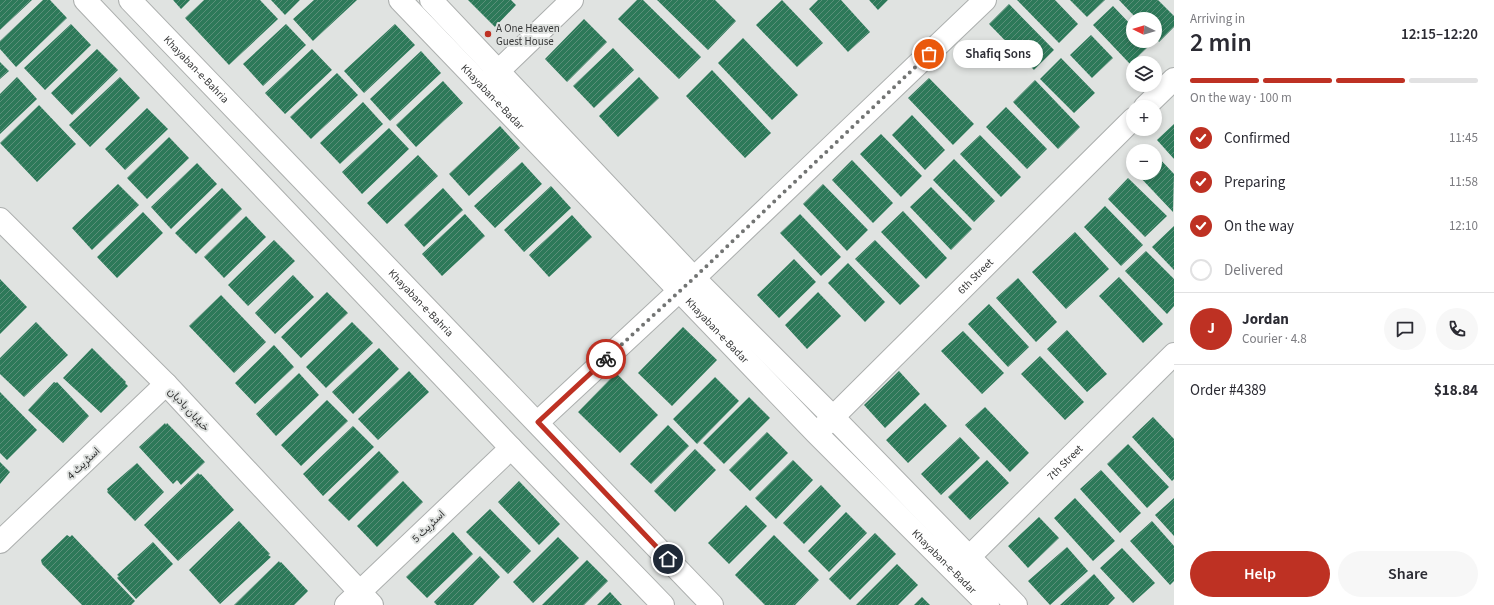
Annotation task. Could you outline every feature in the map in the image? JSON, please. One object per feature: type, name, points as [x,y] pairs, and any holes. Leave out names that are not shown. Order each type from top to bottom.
[{"type":"main road","points":[[85,0],[511,448],[663,605]]},
{"type":"main road","name":"Khayaban-e-Bahria","points":[[130,0],[538,422],[712,605]]},
{"type":"main road","name":"Khayaban-e-Badar","points":[[400,0],[491,79],[686,284],[816,433],[962,564],[1016,605]]},
{"type":"main road","name":"Khayaban-e-Badar","points":[[431,0],[491,79]]},
{"type":"main road","points":[[491,79],[572,0]]},
{"type":"main road","points":[[538,422],[686,284],[985,0]]},
{"type":"main road","points":[[1152,100],[1174,79]]},
{"type":"main road","name":"6th Street","points":[[816,433],[1126,126]]},
{"type":"main road","name":"خیابان بادبان","points":[[0,220],[166,384],[359,601]]},
{"type":"main road","name":"Khayaban-e-Badar","points":[[686,284],[833,417],[962,564],[988,605]]},
{"type":"main road","name":"7th Street","points":[[962,564],[1174,354]]},
{"type":"main road","name":"اسٹریٹ 4","points":[[0,542],[166,384]]},
{"type":"main road","name":"اسٹریٹ 5","points":[[359,601],[511,448]]},
{"type":"building","points":[[0,0],[32,0],[0,30]]},
{"type":"building","points":[[43,0],[50,0],[67,18],[16,67],[0,49],[0,41]]},
{"type":"building","points":[[173,0],[190,0],[181,9]]},
{"type":"building","points":[[204,0],[260,0],[278,19],[229,65],[185,18]]},
{"type":"building","points":[[271,0],[300,0],[285,15]]},
{"type":"building","points":[[314,0],[357,0],[313,41],[293,19]]},
{"type":"building","points":[[468,0],[511,0],[516,5],[495,27]]},
{"type":"building","points":[[637,0],[643,0],[701,57],[679,79],[618,19]]},
{"type":"building","points":[[657,0],[715,0],[736,21],[708,50]]},
{"type":"building","points":[[782,0],[823,43],[797,67],[756,25]]},
{"type":"building","points":[[818,0],[841,0],[870,32],[848,52],[809,9]]},
{"type":"building","points":[[869,0],[888,0],[878,10]]},
{"type":"building","points":[[1017,0],[1055,0],[1078,24],[1059,43]]},
{"type":"building","points":[[1070,0],[1105,0],[1087,17]]},
{"type":"building","points":[[1119,0],[1158,0],[1174,16],[1174,27],[1162,39],[1162,12],[1130,12]]},
{"type":"building","points":[[1009,4],[1054,50],[1034,70],[989,24]]},
{"type":"building","points":[[1113,6],[1126,20],[1126,48],[1147,48],[1138,56],[1126,56],[1126,60],[1093,25]]},
{"type":"building","points":[[584,19],[607,42],[567,82],[545,59]]},
{"type":"building","points":[[71,24],[91,45],[45,90],[24,68]]},
{"type":"building","points":[[286,24],[306,45],[263,86],[243,64]]},
{"type":"building","points":[[395,24],[415,45],[364,93],[344,71]]},
{"type":"building","points":[[1091,35],[1113,58],[1092,78],[1070,55]]},
{"type":"building","points":[[743,38],[798,95],[772,120],[718,63]]},
{"type":"building","points":[[613,48],[634,70],[594,108],[573,86]]},
{"type":"building","points":[[97,49],[118,70],[72,115],[51,93]]},
{"type":"building","points":[[312,49],[332,70],[285,114],[265,93]]},
{"type":"building","points":[[421,51],[441,73],[390,121],[370,99]]},
{"type":"building","points":[[1061,58],[1095,93],[1074,113],[1040,79]]},
{"type":"building","points":[[0,62],[9,71],[0,79]]},
{"type":"building","points":[[712,70],[771,133],[745,158],[686,96]]},
{"type":"building","points":[[337,73],[358,95],[311,139],[290,117]]},
{"type":"building","points":[[17,77],[37,99],[0,134],[0,94]]},
{"type":"building","points":[[120,77],[140,98],[90,147],[69,125]]},
{"type":"building","points":[[639,77],[659,98],[618,137],[599,116]]},
{"type":"building","points":[[929,78],[974,124],[953,145],[908,98]]},
{"type":"building","points":[[1035,80],[1080,127],[1058,149],[1013,102]]},
{"type":"building","points":[[443,81],[463,103],[416,147],[396,125]]},
{"type":"building","points":[[363,102],[383,124],[340,164],[320,143]]},
{"type":"building","points":[[39,105],[76,144],[37,182],[0,143]]},
{"type":"building","points":[[1006,107],[1047,149],[1027,169],[986,127]]},
{"type":"building","points":[[147,108],[168,129],[125,170],[105,149]]},
{"type":"building","points":[[912,115],[945,150],[925,170],[892,135]]},
{"type":"building","points":[[1174,124],[1174,159],[1157,140]]},
{"type":"building","points":[[500,126],[520,148],[469,196],[449,174]]},
{"type":"building","points":[[389,128],[409,149],[362,194],[342,172]]},
{"type":"building","points":[[881,134],[922,176],[901,197],[860,154]]},
{"type":"building","points":[[980,135],[1021,177],[1001,197],[960,154]]},
{"type":"building","points":[[169,137],[189,158],[147,199],[127,178]]},
{"type":"building","points":[[418,155],[438,176],[387,224],[367,203]]},
{"type":"building","points":[[954,159],[995,201],[974,222],[933,180]]},
{"type":"building","points":[[852,160],[893,203],[873,223],[832,180]]},
{"type":"building","points":[[1162,161],[1174,174],[1173,212],[1143,180],[1162,180]]},
{"type":"building","points":[[522,162],[542,184],[495,228],[474,206]]},
{"type":"building","points":[[197,163],[217,184],[171,229],[151,207]]},
{"type":"building","points":[[1126,180],[1130,180],[1167,216],[1145,237],[1108,199]]},
{"type":"building","points":[[118,184],[139,205],[92,250],[72,228]]},
{"type":"building","points":[[823,184],[868,230],[847,251],[803,204]]},
{"type":"building","points":[[551,186],[571,208],[524,252],[504,230]]},
{"type":"building","points":[[931,187],[972,229],[951,250],[910,207]]},
{"type":"building","points":[[222,188],[242,209],[196,254],[175,233]]},
{"type":"building","points":[[443,188],[463,210],[424,247],[404,225]]},
{"type":"building","points":[[1105,206],[1143,245],[1121,266],[1084,227]]},
{"type":"building","points":[[903,211],[947,258],[926,279],[881,232]]},
{"type":"building","points":[[143,212],[163,233],[117,278],[97,257]]},
{"type":"building","points":[[465,214],[485,236],[442,276],[422,254]]},
{"type":"building","points":[[800,214],[841,257],[821,276],[780,233]]},
{"type":"building","points":[[572,215],[592,237],[549,277],[529,255]]},
{"type":"building","points":[[246,216],[266,237],[224,278],[204,257]]},
{"type":"building","points":[[1174,226],[1174,270],[1152,247]]},
{"type":"building","points":[[1075,232],[1109,269],[1066,309],[1032,272]]},
{"type":"building","points":[[274,240],[295,261],[248,306],[228,285]]},
{"type":"building","points":[[875,240],[920,286],[900,305],[855,259]]},
{"type":"building","points":[[1146,251],[1174,279],[1174,306],[1167,314],[1125,271]]},
{"type":"building","points":[[794,259],[816,282],[779,318],[757,295]]},
{"type":"building","points":[[848,263],[885,302],[865,322],[828,283]]},
{"type":"building","points":[[293,275],[314,297],[275,334],[255,313]]},
{"type":"building","points":[[1119,277],[1163,324],[1143,343],[1099,296]]},
{"type":"building","points":[[1018,278],[1057,322],[1036,342],[996,298]]},
{"type":"building","points":[[0,279],[27,307],[0,334]]},
{"type":"building","points":[[327,292],[348,313],[301,358],[281,337]]},
{"type":"building","points":[[818,292],[841,316],[807,349],[785,325]]},
{"type":"building","points":[[221,295],[266,342],[234,373],[189,326]]},
{"type":"building","points":[[989,304],[1029,347],[1008,367],[968,324]]},
{"type":"building","points":[[36,322],[68,355],[24,397],[0,374],[0,358]]},
{"type":"building","points":[[352,322],[373,343],[326,388],[306,367]]},
{"type":"building","points":[[683,327],[717,360],[672,406],[638,373]]},
{"type":"building","points":[[1067,330],[1107,374],[1087,392],[1047,349]]},
{"type":"building","points":[[963,331],[1004,373],[982,394],[941,351]]},
{"type":"building","points":[[274,345],[294,367],[255,404],[235,383]]},
{"type":"building","points":[[92,348],[126,382],[125,383],[128,386],[101,413],[63,378]]},
{"type":"building","points":[[379,348],[399,369],[353,414],[332,392]]},
{"type":"building","points":[[1040,356],[1084,402],[1065,420],[1021,374]]},
{"type":"building","points":[[409,371],[429,392],[378,440],[358,419]]},
{"type":"building","points":[[899,371],[920,394],[885,428],[864,405]]},
{"type":"building","points":[[299,373],[319,395],[276,436],[256,414]]},
{"type":"building","points":[[616,373],[658,415],[620,453],[578,412]]},
{"type":"building","points":[[715,377],[739,401],[697,444],[673,419]]},
{"type":"building","points":[[54,382],[57,382],[89,416],[63,443],[28,410]]},
{"type":"building","points":[[0,392],[37,430],[7,460],[0,453]]},
{"type":"building","points":[[749,397],[770,418],[724,464],[703,443]]},
{"type":"building","points":[[327,400],[348,421],[301,466],[281,445]]},
{"type":"building","points":[[925,403],[947,426],[908,463],[886,440]]},
{"type":"building","points":[[985,407],[1029,453],[1010,472],[965,425]]},
{"type":"building","points":[[1153,417],[1174,439],[1174,479],[1172,481],[1132,437]]},
{"type":"building","points":[[165,423],[166,425],[167,423],[205,462],[181,485],[177,480],[173,484],[139,447]]},
{"type":"building","points":[[668,425],[689,446],[651,484],[630,464]]},
{"type":"building","points":[[353,426],[374,447],[323,496],[303,474]]},
{"type":"building","points":[[767,432],[788,453],[750,491],[729,470]]},
{"type":"building","points":[[960,437],[980,458],[941,495],[921,474]]},
{"type":"building","points":[[1128,444],[1169,487],[1147,508],[1107,464]]},
{"type":"building","points":[[695,449],[716,470],[675,512],[654,491]]},
{"type":"building","points":[[379,451],[399,472],[349,521],[328,500]]},
{"type":"building","points":[[793,460],[813,480],[776,519],[755,498]]},
{"type":"building","points":[[987,460],[1009,483],[970,520],[948,497]]},
{"type":"building","points":[[0,462],[10,472],[0,484]]},
{"type":"building","points":[[137,463],[164,492],[135,521],[107,492],[107,489]]},
{"type":"building","points":[[1101,470],[1141,513],[1120,533],[1080,489]]},
{"type":"building","points":[[198,473],[200,475],[201,474],[234,510],[178,561],[144,525]]},
{"type":"building","points":[[403,481],[423,502],[377,547],[357,526]]},
{"type":"building","points":[[519,481],[560,524],[539,545],[498,502]]},
{"type":"building","points":[[821,485],[841,506],[804,544],[783,523]]},
{"type":"building","points":[[1075,498],[1115,541],[1093,561],[1054,518]]},
{"type":"building","points":[[1174,498],[1174,536],[1155,515]]},
{"type":"building","points":[[746,505],[767,526],[729,564],[708,543]]},
{"type":"building","points":[[490,509],[531,551],[508,574],[466,532]]},
{"type":"building","points":[[846,512],[867,533],[829,572],[808,551]]},
{"type":"building","points":[[1039,517],[1059,538],[1028,568],[1008,546]]},
{"type":"building","points":[[239,521],[270,554],[268,555],[271,557],[220,604],[189,570]]},
{"type":"building","points":[[1152,521],[1174,546],[1174,581],[1170,585],[1130,541]]},
{"type":"building","points":[[453,532],[473,554],[427,598],[406,577]]},
{"type":"building","points":[[875,533],[896,554],[850,600],[829,579]]},
{"type":"building","points":[[67,535],[70,537],[72,535],[135,601],[131,605],[82,605],[42,564],[41,560]]},
{"type":"building","points":[[774,535],[819,580],[795,605],[765,605],[735,575]]},
{"type":"building","points":[[558,537],[579,558],[533,603],[513,582]]},
{"type":"building","points":[[153,542],[173,564],[136,599],[117,578],[119,576],[117,575]]},
{"type":"building","points":[[1067,547],[1088,571],[1050,605],[1028,581]]},
{"type":"building","points":[[1122,548],[1155,583],[1133,603],[1100,568]]},
{"type":"building","points":[[480,556],[500,577],[473,605],[437,605],[434,602]]},
{"type":"building","points":[[587,560],[608,581],[584,605],[542,605]]},
{"type":"building","points":[[279,561],[308,591],[294,605],[234,605]]},
{"type":"building","points":[[897,564],[918,585],[898,605],[856,605]]},
{"type":"building","points":[[1094,574],[1115,598],[1108,605],[1060,605]]},
{"type":"building","points":[[610,592],[622,605],[597,605]]},
{"type":"building","points":[[922,597],[930,605],[914,605]]},
{"type":"way so far","points":[[606,359],[694,278],[929,54]]},
{"type":"place","name":"A One Heaven Guest House","points":[[488,34]]},
{"type":"place","name":"Shafiq Sons","points":[[929,54]]},
{"type":"route","points":[[606,359],[538,422],[668,559]]}]
